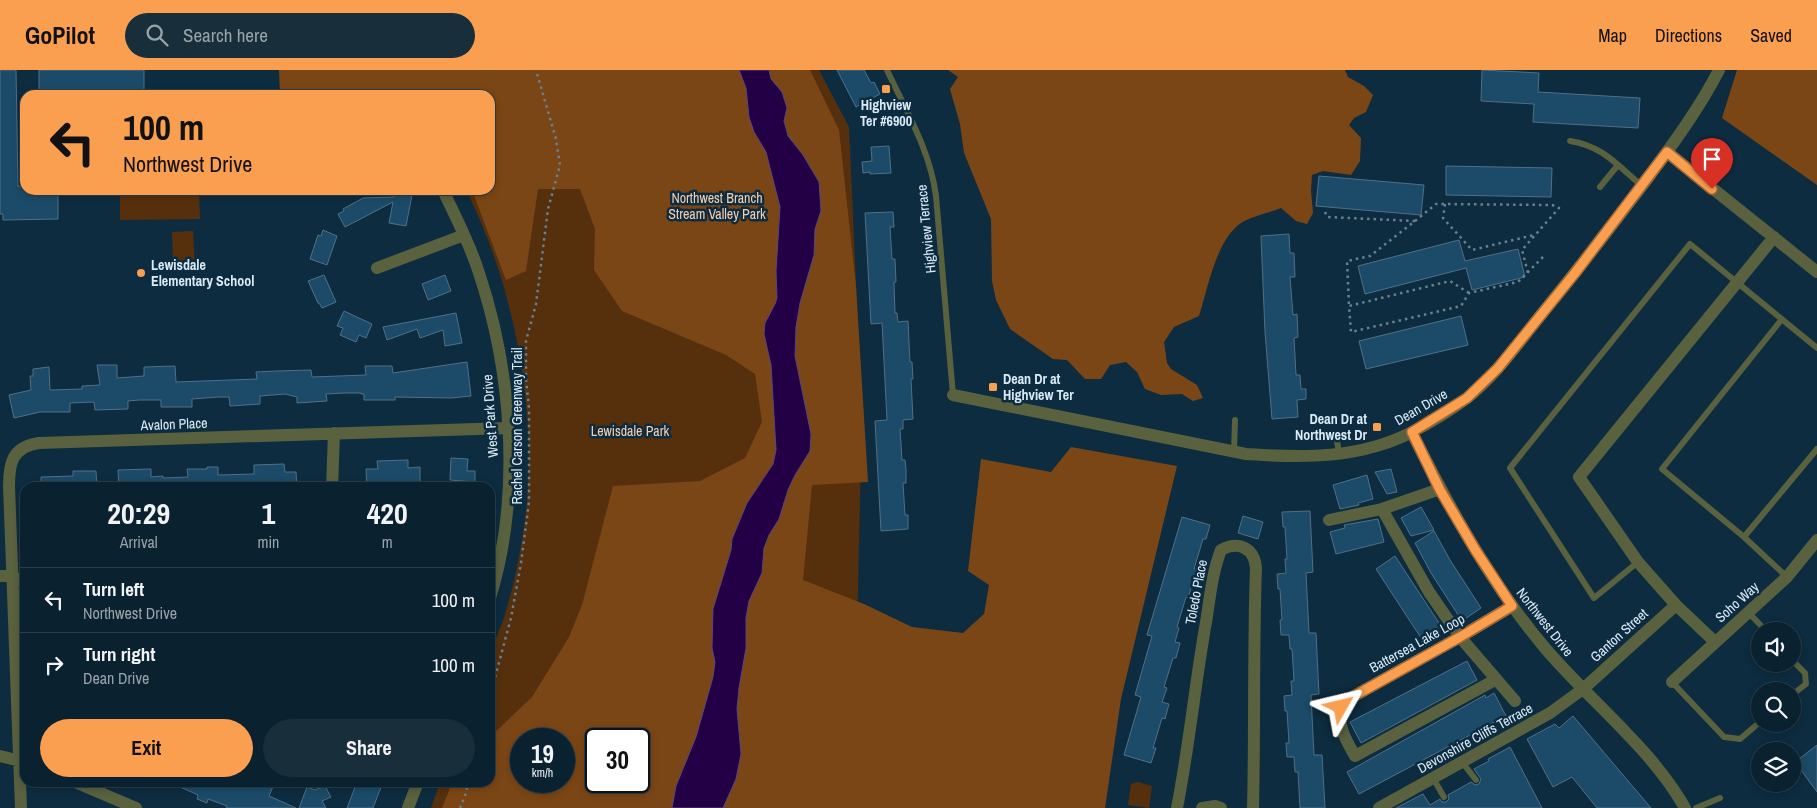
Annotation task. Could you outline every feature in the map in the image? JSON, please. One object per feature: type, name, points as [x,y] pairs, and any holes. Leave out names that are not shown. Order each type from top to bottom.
[{"type":"street","name":"Dean Drive","points":[[953,395],[1246,454],[1291,457],[1360,452],[1412,432],[1467,398],[1498,368],[1642,186],[1696,111],[1719,70]]},
{"type":"street","points":[[1667,152],[1817,272]]},
{"type":"street","name":"West Park Drive","points":[[444,195],[464,235],[478,270],[495,332],[503,376],[508,428],[507,501],[495,578]]},
{"type":"street","points":[[377,268],[464,235]]},
{"type":"street","points":[[1715,642],[1676,605],[1638,562],[1579,478],[1774,237]]},
{"type":"street","name":"Avalon Place","points":[[6,576],[10,463],[27,446],[39,443],[508,428]]},
{"type":"street","name":"Northwest Drive","points":[[1412,432],[1440,490],[1481,560],[1512,606],[1564,670],[1616,722],[1660,771],[1685,808]]},
{"type":"street","points":[[332,482],[334,433]]},
{"type":"street","points":[[1329,520],[1382,509],[1440,490]]},
{"type":"street","points":[[1382,509],[1429,592],[1460,637],[1514,701]]},
{"type":"street","name":"Soho Way","points":[[1672,682],[1787,577],[1817,540]]},
{"type":"street","name":"Toledo Place","points":[[1176,808],[1182,784],[1197,671],[1215,569],[1221,550],[1229,546],[1235,546],[1250,551],[1255,560],[1256,568],[1253,808]]},
{"type":"street","points":[[20,580],[6,576],[20,738]]},
{"type":"street","name":"Ganton Street","points":[[1583,689],[1676,605]]},
{"type":"street","name":"Battersea Lake Loop","points":[[1495,680],[1355,756],[1346,740],[1339,721],[1341,707],[1354,696],[1512,606]]},
{"type":"street","name":"Devonshire Cliffs Terrace","points":[[1379,808],[1550,713],[1583,689]]},
{"type":"street","points":[[0,756],[20,761]]},
{"type":"street","points":[[21,787],[21,808]]},
{"type":"street","points":[[87,787],[136,808]]},
{"type":"street","points":[[408,808],[416,787]]},
{"type":"street","points":[[1202,808],[1216,806],[1221,808]]},
{"type":"lane","name":"Highview Terrace","points":[[887,70],[925,150],[932,173],[936,196],[953,395]]},
{"type":"lane","points":[[1570,141],[1593,147],[1608,156],[1642,186]]},
{"type":"lane","points":[[1600,187],[1618,165]]},
{"type":"lane","points":[[1638,562],[1594,598],[1510,468],[1690,244],[1817,348]]},
{"type":"lane","points":[[1782,319],[1662,469],[1744,537],[1787,577]]},
{"type":"lane","points":[[1234,452],[1235,420]]},
{"type":"lane","points":[[1336,434],[1339,454]]},
{"type":"lane","points":[[1744,537],[1817,449]]},
{"type":"lane","points":[[1749,613],[1758,622]]},
{"type":"lane","points":[[1801,668],[1805,672],[1806,684],[1801,688]]},
{"type":"lane","points":[[1672,682],[1724,737],[1740,739],[1751,730]]},
{"type":"lane","points":[[1462,762],[1476,780]]},
{"type":"lane","points":[[1433,778],[1444,797]]},
{"type":"lane","points":[[1696,808],[1720,798]]},
{"type":"path","name":"Rachel Carson Greenway Trail","points":[[495,677],[511,618],[529,502],[529,408],[526,378],[526,341],[536,304],[548,209],[560,165],[556,139],[536,70]]},
{"type":"path","points":[[1469,293],[1462,306],[1350,332],[1346,261],[1370,256],[1436,204],[1552,205],[1560,208],[1522,250],[1528,273]]},
{"type":"path","points":[[1445,204],[1442,218],[1472,250],[1536,235]]},
{"type":"path","points":[[1325,212],[1327,216],[1415,221]]},
{"type":"path","points":[[1349,306],[1450,281],[1469,293],[1518,282],[1544,256]]},
{"type":"path","points":[[460,808],[467,787]]},
{"type":"green space","points":[[279,70],[810,70],[839,130],[856,286],[868,482],[812,485],[803,580],[864,604],[912,627],[963,633],[984,614],[989,585],[968,571],[981,459],[1051,472],[1071,447],[1177,466],[1121,699],[1105,808],[442,808],[450,787],[495,787],[495,732],[532,697],[569,637],[582,605],[613,486],[700,481],[745,458],[762,422],[755,374],[726,355],[622,311],[594,270],[595,229],[580,189],[538,189],[526,271],[506,280],[474,195],[495,195],[495,90],[280,90]]},
{"type":"green space","name":"Northwest Branch Stream Valley Park","points":[[405,70],[819,70],[849,127],[862,417],[856,672],[832,808],[431,808],[439,787],[495,787],[495,641],[513,585],[522,540],[527,497],[529,452],[527,407],[521,361],[499,272],[484,229],[468,195],[495,195],[495,90],[473,90]]},
{"type":"green space","points":[[948,70],[1345,70],[1348,77],[1364,86],[1373,95],[1366,112],[1354,118],[1349,125],[1361,138],[1360,161],[1351,175],[1323,171],[1312,175],[1313,213],[1307,224],[1296,221],[1281,208],[1250,218],[1232,231],[1225,241],[1214,265],[1199,316],[1174,327],[1164,342],[1167,363],[1171,369],[1197,385],[1203,398],[1193,401],[1182,394],[1161,395],[1145,389],[1137,372],[1126,362],[1110,365],[1101,379],[1085,379],[1067,360],[1053,359],[1010,329],[996,300],[992,281],[991,219],[964,153],[960,124],[950,89],[958,77]]},
{"type":"green space","points":[[1737,70],[1817,70],[1817,185],[1722,118]]},
{"type":"green space","points":[[120,195],[199,195],[200,219],[120,220]]},
{"type":"green space","points":[[193,231],[195,265],[173,266],[172,232]]},
{"type":"green space","points":[[1138,782],[1152,786],[1149,808],[1128,805],[1131,784]]},
{"type":"shaded area","points":[[739,70],[769,70],[771,79],[782,92],[787,108],[784,121],[788,136],[803,155],[819,182],[821,211],[815,229],[814,255],[800,303],[796,327],[795,356],[811,434],[810,451],[795,475],[779,519],[769,535],[764,548],[762,573],[749,601],[746,618],[746,648],[737,709],[741,754],[736,779],[723,808],[672,808],[676,786],[696,737],[713,677],[715,662],[712,648],[713,609],[731,550],[732,539],[747,503],[773,464],[776,450],[771,365],[764,334],[765,323],[777,298],[776,271],[780,207],[766,152],[754,132],[749,117],[746,88]]},
{"type":"building","points":[[0,70],[16,70],[18,186],[20,186],[20,195],[58,195],[58,219],[3,220],[3,214],[0,214]]},
{"type":"building","points":[[39,70],[144,70],[144,90],[39,90]]},
{"type":"building","points":[[837,70],[864,70],[871,83],[874,82],[880,94],[856,107]]},
{"type":"building","points":[[1482,70],[1539,73],[1538,92],[1640,98],[1638,128],[1533,122],[1534,104],[1481,101]]},
{"type":"building","points":[[889,146],[891,173],[863,173],[862,162],[872,161],[871,147]]},
{"type":"building","points":[[1446,166],[1552,168],[1551,197],[1446,195]]},
{"type":"building","points":[[1319,176],[1424,185],[1421,215],[1316,206]]},
{"type":"building","points":[[394,195],[412,195],[406,226],[389,223],[393,202],[345,227],[338,214],[344,211],[343,209],[363,198],[394,197]]},
{"type":"building","points":[[893,212],[894,227],[890,227],[892,259],[895,259],[895,313],[897,313],[898,322],[908,321],[910,362],[912,362],[913,379],[911,379],[913,419],[903,420],[903,429],[900,429],[902,460],[905,460],[906,469],[906,483],[903,483],[905,515],[908,515],[908,529],[881,531],[875,421],[887,420],[882,323],[871,324],[865,213]]},
{"type":"building","points":[[323,230],[337,236],[327,265],[310,259],[318,235],[321,236]]},
{"type":"building","points":[[1289,234],[1290,253],[1294,253],[1295,277],[1290,277],[1293,315],[1297,314],[1298,337],[1294,338],[1296,375],[1300,375],[1301,389],[1306,389],[1306,399],[1297,400],[1298,417],[1272,419],[1265,332],[1261,236]]},
{"type":"building","points":[[1459,240],[1465,261],[1518,249],[1525,277],[1472,290],[1466,268],[1365,294],[1358,266]]},
{"type":"building","points":[[324,275],[336,302],[322,308],[308,281]]},
{"type":"building","points":[[445,275],[451,291],[428,300],[422,284]]},
{"type":"building","points":[[344,311],[372,324],[366,338],[359,335],[356,342],[340,335],[343,328],[337,326]]},
{"type":"building","points":[[456,313],[462,343],[445,346],[443,330],[420,338],[417,329],[387,340],[383,327]]},
{"type":"building","points":[[1461,316],[1468,345],[1366,369],[1359,341]]},
{"type":"building","points":[[467,362],[471,396],[451,398],[395,397],[395,400],[364,400],[364,394],[345,393],[326,394],[327,401],[297,403],[297,397],[285,394],[260,396],[260,404],[230,406],[229,397],[218,397],[192,399],[192,407],[161,407],[161,400],[139,400],[128,401],[128,409],[95,410],[94,402],[70,403],[70,412],[40,412],[14,418],[9,395],[31,390],[30,376],[33,376],[33,369],[49,367],[50,390],[82,389],[82,386],[100,385],[97,365],[117,365],[117,378],[144,376],[144,367],[175,366],[176,382],[257,379],[256,372],[277,371],[311,370],[312,377],[366,375],[365,366],[392,366],[393,373]]},
{"type":"building","points":[[451,458],[468,459],[467,471],[475,471],[475,482],[450,480]]},
{"type":"building","points":[[408,460],[408,468],[420,467],[420,482],[367,482],[366,469],[378,469],[377,461]]},
{"type":"building","points":[[284,464],[285,472],[296,472],[297,482],[119,482],[118,470],[151,469],[151,477],[163,476],[163,478],[188,477],[187,469],[207,469],[207,467],[218,467],[218,475],[254,474],[254,465]]},
{"type":"building","points":[[1391,469],[1397,492],[1387,494],[1375,472]]},
{"type":"building","points":[[73,471],[96,471],[97,482],[41,482],[41,477],[73,476]]},
{"type":"building","points":[[1367,475],[1373,499],[1358,503],[1359,505],[1340,509],[1333,485]]},
{"type":"building","points":[[1421,507],[1434,530],[1411,536],[1401,518]]},
{"type":"building","points":[[1310,511],[1313,572],[1306,573],[1309,633],[1316,633],[1319,694],[1311,695],[1314,755],[1322,755],[1325,808],[1300,808],[1298,772],[1295,772],[1294,757],[1287,757],[1286,743],[1289,743],[1284,696],[1292,695],[1291,681],[1294,681],[1289,635],[1281,635],[1280,589],[1278,589],[1277,574],[1286,573],[1285,527],[1283,527],[1282,512]]},
{"type":"building","points":[[1243,516],[1263,522],[1258,539],[1238,533]]},
{"type":"building","points":[[1182,517],[1210,525],[1206,539],[1203,539],[1194,569],[1197,569],[1177,627],[1179,628],[1175,642],[1180,643],[1164,687],[1167,688],[1162,702],[1169,704],[1165,719],[1162,718],[1153,748],[1156,748],[1151,763],[1124,755],[1141,697],[1135,695],[1152,636],[1147,635]]},
{"type":"building","points":[[1378,519],[1384,542],[1336,554],[1330,532],[1345,528],[1344,525]]},
{"type":"building","points":[[1434,531],[1481,608],[1462,621],[1431,573],[1415,543]]},
{"type":"building","points":[[1395,556],[1443,629],[1423,641],[1376,569]]},
{"type":"building","points":[[1467,661],[1477,680],[1361,743],[1350,722]]},
{"type":"building","points":[[1494,693],[1506,716],[1359,794],[1347,772],[1485,695],[1486,698]]},
{"type":"building","points":[[1573,716],[1651,808],[1597,808],[1572,777],[1553,787],[1527,739],[1555,724],[1559,728]]},
{"type":"building","points":[[1817,745],[1817,792],[1801,770],[1801,757]]},
{"type":"building","points":[[1510,747],[1542,808],[1396,808],[1423,794],[1430,805],[1440,799],[1442,802],[1446,802],[1449,799],[1448,795],[1471,782],[1475,785],[1479,784],[1481,779],[1474,769]]},
{"type":"building","points":[[180,787],[273,787],[269,796],[296,808],[226,808],[227,806],[208,799],[207,803],[197,799],[198,795]]},
{"type":"building","points":[[307,787],[315,790],[326,787],[331,797],[322,801],[326,808],[299,808]]},
{"type":"building","points":[[355,787],[381,787],[373,808],[347,808]]},
{"type":"place","name":"Highview Ter #6900","points":[[886,89]]},
{"type":"place","name":"Lewisdale Elementary School","points":[[141,273]]},
{"type":"place","name":"Dean Dr at Highview Ter","points":[[993,387]]},
{"type":"place","name":"Dean Dr at Northwest Dr","points":[[1377,427]]},
{"type":"route","points":[[1341,707],[1354,696],[1512,606],[1481,560],[1440,490],[1412,432],[1467,398],[1498,368],[1575,273],[1667,152],[1712,189]]},
{"type":"park label","name":"Lewisdale Park","points":[[630,431]]}]
